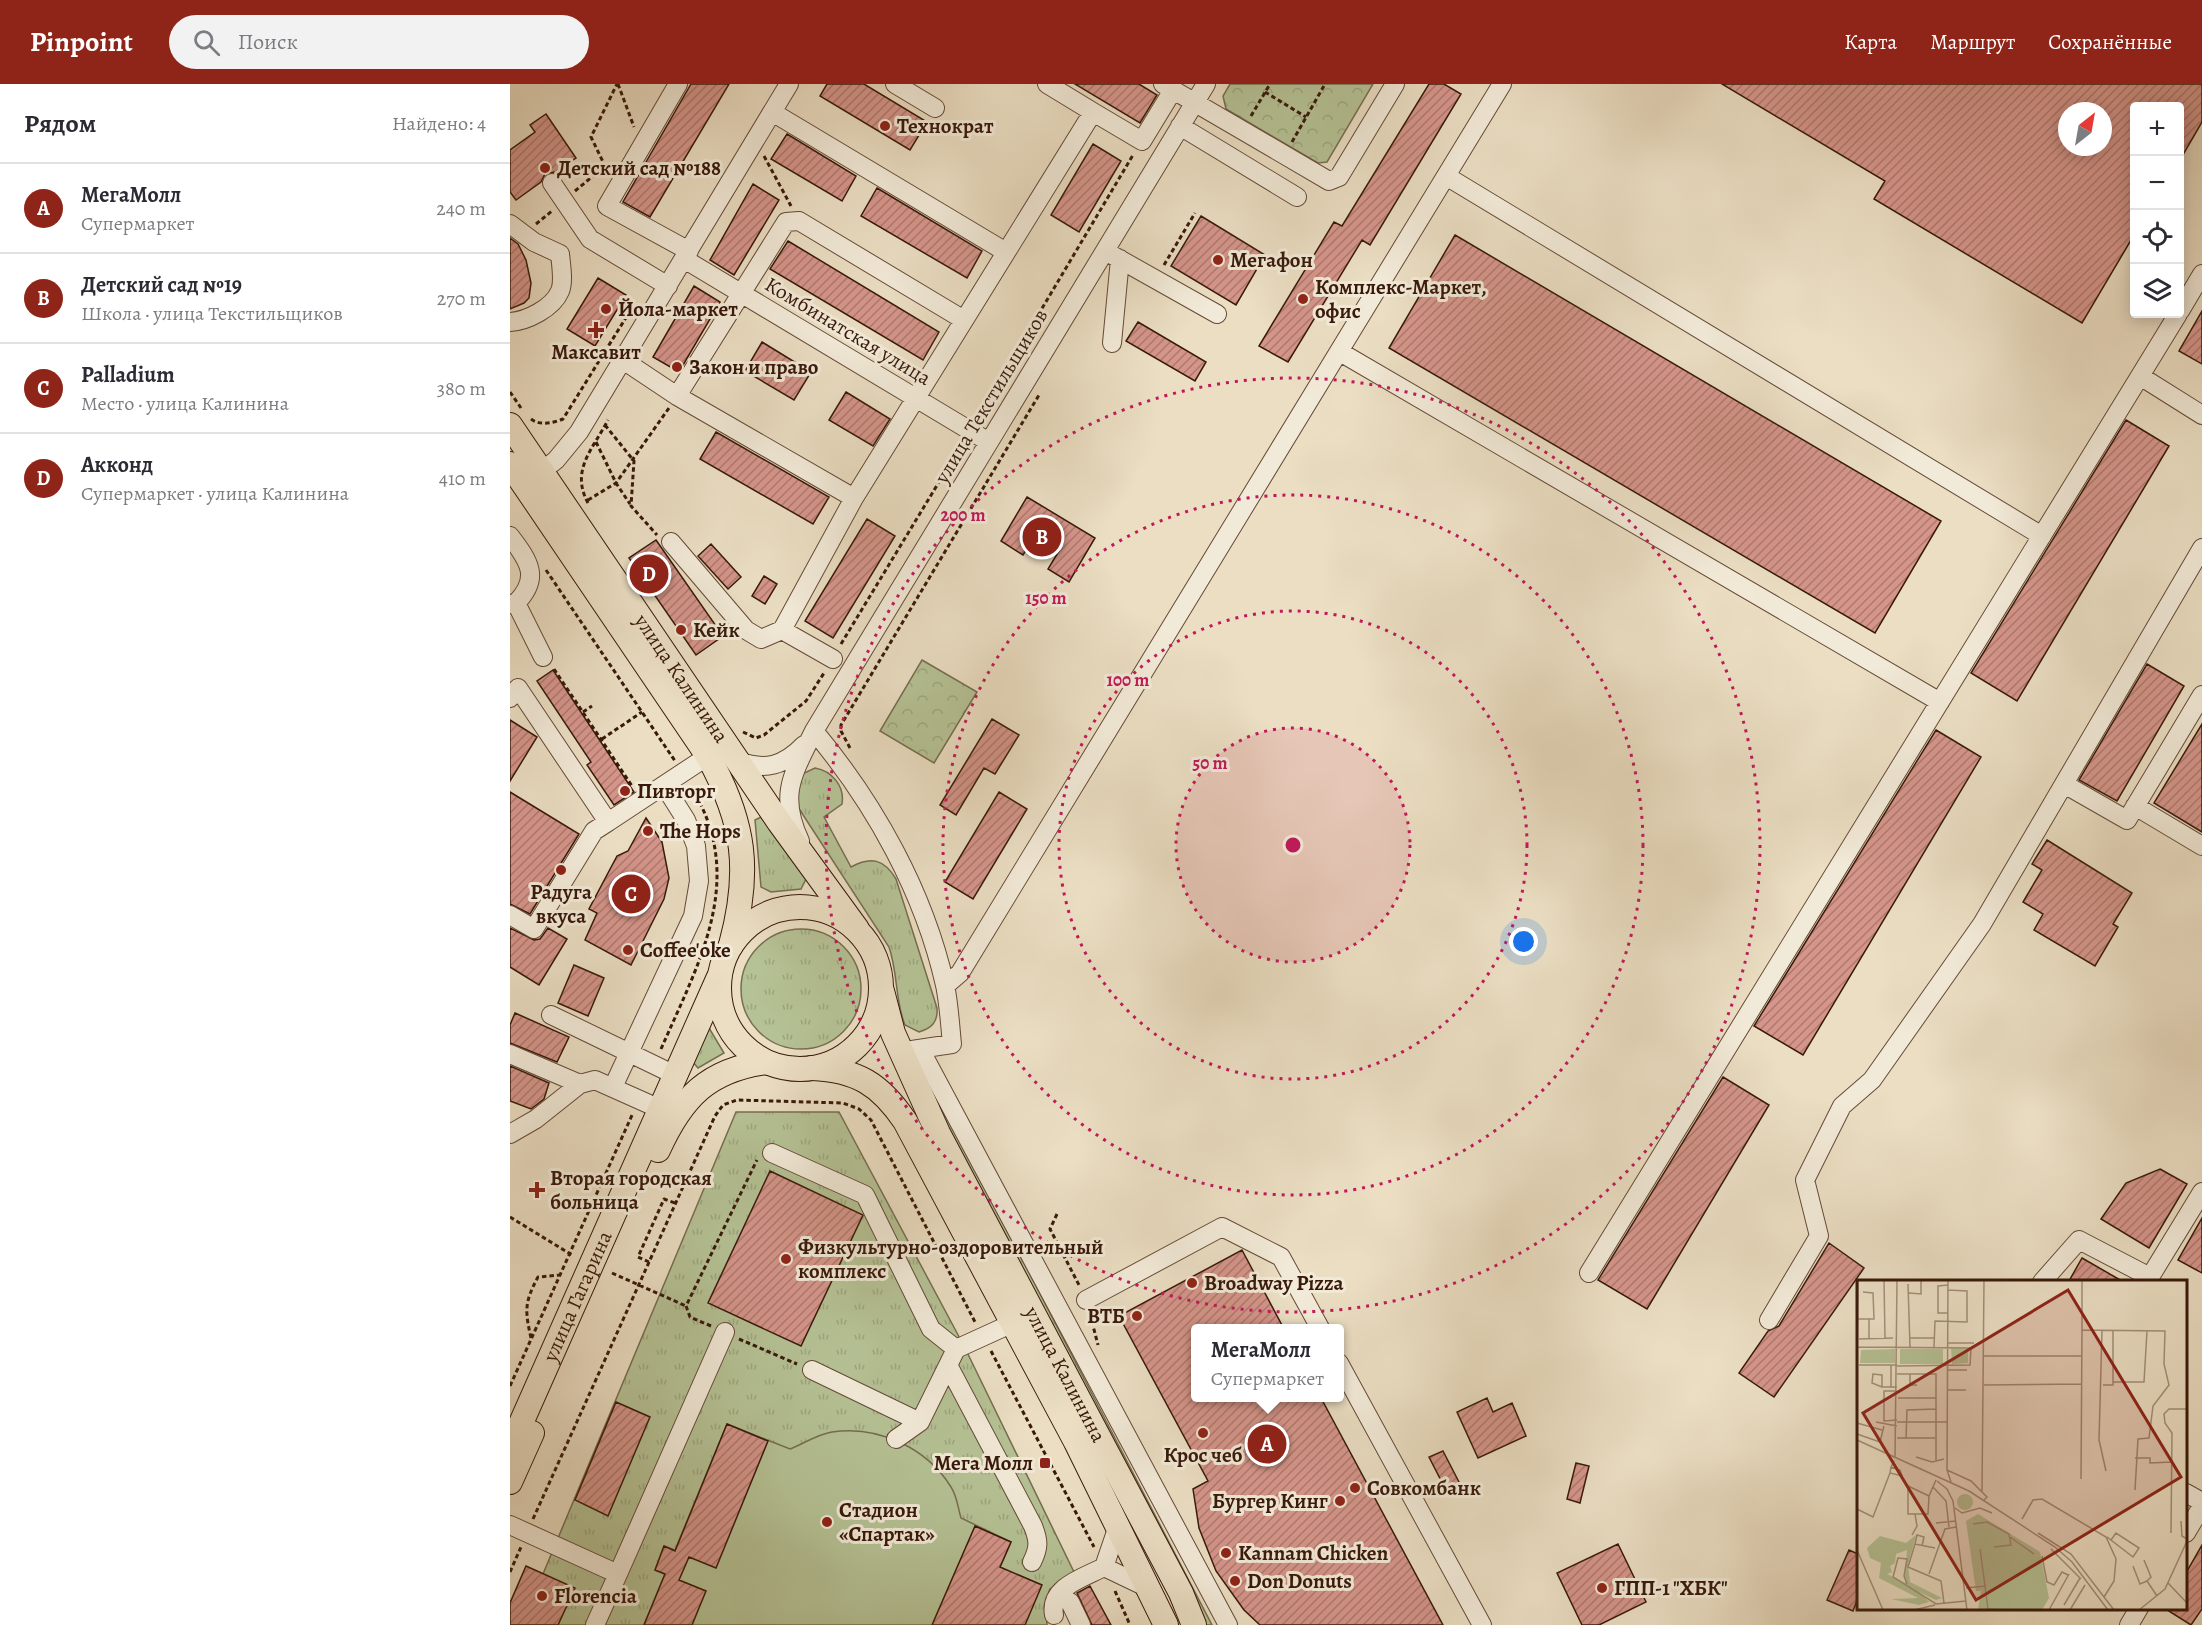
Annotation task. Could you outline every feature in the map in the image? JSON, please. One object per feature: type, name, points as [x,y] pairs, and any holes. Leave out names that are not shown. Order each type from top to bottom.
[{"type":"main road","name":"улица Калинина","points":[[510,425],[525,483],[708,756],[725,787],[736,819],[741,845],[743,889],[731,945]]},
{"type":"main road","name":"улица Калинина","points":[[510,464],[738,761],[856,929]]},
{"type":"main road","points":[[818,909],[836,915],[856,929],[877,960],[882,991],[874,1024],[865,1038],[852,1050],[834,1061],[812,1068],[788,1068],[766,1062],[734,1035],[718,998],[718,979],[731,945],[745,930],[780,910],[818,909]]},
{"type":"main road","name":"улица Гагарина","points":[[510,1448],[718,979]]},
{"type":"main road","name":"улица Калинина","points":[[882,991],[911,1050],[938,1133],[1181,1593],[1194,1625]]},
{"type":"main road","name":"улица Гагарина","points":[[510,1482],[661,1145],[678,1112],[694,1093],[723,1072],[766,1062]]},
{"type":"main road","name":"улица Калинина","points":[[812,1068],[834,1069],[853,1074],[889,1097],[905,1121],[1013,1323],[1150,1589],[1166,1625]]},
{"type":"street","points":[[641,147],[678,84]]},
{"type":"street","points":[[525,483],[556,460],[579,432],[789,84]]},
{"type":"street","points":[[895,84],[935,108]]},
{"type":"street","points":[[1047,84],[1142,141],[1168,87],[1329,181],[1339,177],[1395,84]]},
{"type":"street","name":"улица Текстильщиков","points":[[812,867],[794,827],[788,794],[791,778],[814,731],[989,442],[1112,255],[1180,126],[1206,84]]},
{"type":"street","points":[[945,986],[960,973],[1341,352],[1502,84]]},
{"type":"street","points":[[772,112],[1006,252]]},
{"type":"street","points":[[671,542],[746,630],[761,639],[782,630],[854,498],[1093,112]]},
{"type":"street","points":[[1180,126],[1297,198]]},
{"type":"street","name":"Комбинатская улица","points":[[641,147],[607,206],[687,255],[742,294],[989,442]]},
{"type":"street","points":[[1446,176],[2042,536]]},
{"type":"street","points":[[552,183],[590,239],[668,286]]},
{"type":"street","points":[[677,396],[786,222],[799,220],[964,320]]},
{"type":"street","points":[[517,230],[560,254]]},
{"type":"street","points":[[560,254],[590,239]]},
{"type":"street","points":[[510,322],[522,321],[554,301],[561,289],[560,254]]},
{"type":"street","points":[[1112,343],[1112,255],[1217,314]]},
{"type":"street","points":[[2184,304],[2202,274]]},
{"type":"street","points":[[1589,1273],[2175,318]]},
{"type":"street","points":[[1341,352],[1940,702]]},
{"type":"street","points":[[623,360],[677,396],[854,498]]},
{"type":"street","points":[[2140,376],[2202,415]]},
{"type":"street","points":[[510,536],[527,561],[531,579],[527,591],[513,603],[548,662]]},
{"type":"street","points":[[1769,1320],[1819,1236],[1805,1180],[1842,1106],[1872,1080],[1982,924],[2202,548]]},
{"type":"street","points":[[782,630],[832,658]]},
{"type":"street","points":[[510,698],[518,687],[608,822]]},
{"type":"street","points":[[2064,784],[2127,820],[2202,695]]},
{"type":"street","points":[[814,731],[861,794],[913,886],[945,986],[952,1044],[911,1050],[1228,1625]]},
{"type":"street","name":"улица Текстильщиков","points":[[738,761],[752,766],[775,766],[794,755],[814,731]]},
{"type":"street","points":[[510,915],[534,929],[594,831],[708,756]]},
{"type":"street","points":[[613,1087],[693,916],[699,881],[696,846],[686,820],[663,785]]},
{"type":"street","points":[[2135,806],[2202,846]]},
{"type":"street","points":[[551,1015],[675,1075]]},
{"type":"street","points":[[510,1054],[580,1084]]},
{"type":"street","points":[[510,1134],[536,1119],[580,1084],[595,1080],[660,1109]]},
{"type":"street","points":[[772,1153],[865,1195],[931,1329],[952,1357],[1034,1526],[1039,1539],[1038,1549],[1032,1562]]},
{"type":"street","points":[[2043,1280],[2079,1240],[2150,1277],[2202,1192]]},
{"type":"street","points":[[1086,1299],[1222,1227],[1281,1257],[1317,1324]]},
{"type":"street","points":[[896,1439],[920,1422],[952,1357],[1013,1323]]},
{"type":"street","points":[[595,1625],[725,1332]]},
{"type":"street","points":[[812,1370],[920,1422]]},
{"type":"street","points":[[1344,1372],[1482,1625]]},
{"type":"street","points":[[2187,1494],[2201,1510],[2187,1531]]},
{"type":"street","points":[[510,1525],[618,1574]]},
{"type":"street","points":[[1054,1615],[1053,1605],[1059,1592],[1104,1567],[1118,1526]]},
{"type":"street","points":[[1104,1567],[1150,1589]]},
{"type":"street","points":[[1070,1602],[1081,1625]]},
{"type":"street","points":[[2129,1625],[2138,1610]]},
{"type":"path","points":[[617,84],[641,147]]},
{"type":"path","points":[[517,230],[564,200],[605,166],[591,137],[617,84]]},
{"type":"path","points":[[1242,130],[1270,84]]},
{"type":"path","points":[[1284,155],[1325,84]]},
{"type":"path","points":[[1265,92],[1306,117]]},
{"type":"path","points":[[738,728],[756,738],[764,735],[806,701],[970,430],[1084,234],[1142,141]]},
{"type":"path","points":[[763,155],[799,220]]},
{"type":"path","points":[[1156,280],[1195,213]]},
{"type":"path","points":[[852,752],[841,731],[841,725],[1044,387]]},
{"type":"path","points":[[510,392],[526,416],[536,422],[554,423],[563,419]]},
{"type":"path","points":[[587,501],[616,483],[634,461],[677,396]]},
{"type":"path","points":[[605,425],[634,461],[631,506]]},
{"type":"path","points":[[590,507],[582,493],[580,477],[584,459],[596,442],[616,483],[631,506],[662,541],[671,542]]},
{"type":"path","points":[[543,565],[678,766]]},
{"type":"path","points":[[548,662],[641,800]]},
{"type":"path","points":[[583,712],[592,706]]},
{"type":"path","points":[[602,739],[642,712]]},
{"type":"path","points":[[510,1386],[636,1107]]},
{"type":"path","points":[[686,1306],[758,1157],[763,1152],[772,1153]]},
{"type":"path","points":[[649,1262],[638,1257],[664,1199],[675,1203]]},
{"type":"path","points":[[1057,1214],[1050,1229],[1071,1269]]},
{"type":"path","points":[[510,1217],[571,1255]]},
{"type":"path","points":[[612,1273],[686,1306],[690,1317],[812,1370]]},
{"type":"path","points":[[531,1340],[525,1311],[528,1295],[537,1277],[561,1275]]},
{"type":"path","points":[[510,1572],[639,1284]]},
{"type":"path","points":[[987,1345],[1094,1548]]},
{"type":"path","points":[[1112,1585],[1130,1625]]},
{"type":"green space","points":[[1230,84],[1373,84],[1327,162],[1318,163],[1226,109],[1223,96]]},
{"type":"green space","points":[[922,660],[977,692],[934,763],[880,731]]},
{"type":"green space","points":[[815,768],[827,772],[839,785],[842,804],[824,817],[851,867],[865,861],[876,861],[887,867],[896,879],[937,1008],[935,1021],[924,1030],[919,1032],[905,1025],[889,947],[794,801],[800,775]]},
{"type":"green space","points":[[761,817],[806,879],[801,889],[771,892],[761,887],[755,820]]},
{"type":"green space","points":[[801,929],[824,934],[843,947],[856,966],[861,989],[856,1012],[843,1031],[824,1044],[801,1049],[778,1044],[759,1031],[746,1012],[741,989],[746,966],[759,947],[778,934]]},
{"type":"green space","points":[[709,1028],[724,1053],[698,1068],[692,1061]]},
{"type":"green space","points":[[923,1082],[930,1082],[1212,1625],[1202,1625]]},
{"type":"green space","points":[[736,1112],[839,1112],[964,1346],[1074,1572],[1050,1589],[1046,1601],[1047,1625],[558,1625],[543,1574]]},
{"type":"green space","name":"Стадион «Спартак»","points":[[727,1424],[790,1449],[827,1433],[867,1432],[900,1442],[929,1461],[941,1473],[953,1491],[961,1518],[1011,1542],[975,1625],[644,1625],[665,1574],[655,1570],[664,1546],[675,1550]]},
{"type":"building","points":[[691,84],[729,84],[650,217],[623,202]]},
{"type":"building","points":[[827,84],[864,84],[927,122],[910,150],[820,96]]},
{"type":"building","points":[[1075,84],[1139,84],[1157,95],[1140,123]]},
{"type":"building","points":[[1429,84],[1444,84],[1461,94],[1370,245],[1362,240],[1288,362],[1259,346],[1334,222],[1342,226]]},
{"type":"building","points":[[1722,84],[2202,84],[2202,122],[2184,153],[2184,102],[2130,102],[2130,242],[2082,323],[1874,199],[1885,181]]},
{"type":"building","points":[[546,114],[576,158],[555,172],[545,174],[541,182],[516,200],[510,192],[510,150],[535,132],[530,125]]},
{"type":"building","points":[[787,134],[856,176],[842,201],[771,159]]},
{"type":"building","points":[[1093,144],[1121,161],[1079,232],[1051,215]]},
{"type":"building","points":[[753,184],[779,200],[734,275],[710,260]]},
{"type":"building","points":[[877,188],[982,251],[967,278],[861,216]]},
{"type":"building","name":"Мегафон","points":[[1201,216],[1265,255],[1236,305],[1171,266]]},
{"type":"building","points":[[1455,235],[1941,521],[1875,633],[1389,348]]},
{"type":"building","points":[[510,238],[518,244],[526,260],[531,283],[529,298],[524,303],[510,309]]},
{"type":"building","points":[[788,241],[939,332],[923,360],[770,269]]},
{"type":"building","points":[[598,278],[626,295],[595,346],[567,329]]},
{"type":"building","points":[[694,286],[720,302],[679,372],[653,357]]},
{"type":"building","points":[[2202,311],[2202,364],[2179,351]]},
{"type":"building","points":[[1138,322],[1206,362],[1195,381],[1126,341]]},
{"type":"building","points":[[762,342],[811,372],[794,400],[745,371]]},
{"type":"building","points":[[846,392],[890,419],[873,446],[829,420]]},
{"type":"building","points":[[2126,420],[2169,446],[2017,701],[1971,673]]},
{"type":"building","points":[[716,432],[829,497],[813,524],[700,459]]},
{"type":"building","points":[[1027,497],[1095,538],[1069,582],[1048,569],[1059,551],[1035,536],[1023,555],[1001,541]]},
{"type":"building","points":[[867,519],[895,536],[833,638],[805,621]]},
{"type":"building","points":[[656,540],[723,636],[696,655],[629,558]]},
{"type":"building","points":[[711,544],[741,577],[728,589],[698,556]]},
{"type":"building","points":[[764,576],[777,584],[765,604],[752,596]]},
{"type":"building","points":[[2147,664],[2184,686],[2117,801],[2079,780]]},
{"type":"building","points":[[553,670],[634,792],[614,805],[587,765],[591,762],[537,681]]},
{"type":"building","points":[[992,719],[1019,735],[995,774],[984,768],[956,815],[940,805]]},
{"type":"building","points":[[510,720],[537,737],[510,781]]},
{"type":"building","points":[[2202,724],[2202,832],[2154,803]]},
{"type":"building","points":[[1936,730],[1981,757],[1803,1055],[1754,1026]]},
{"type":"building","points":[[510,792],[579,834],[530,914],[510,904]]},
{"type":"building","points":[[999,792],[1027,809],[973,899],[945,882]]},
{"type":"building","points":[[646,818],[662,842],[669,878],[664,899],[631,965],[585,940],[597,913],[589,909],[617,856],[628,851]]},
{"type":"building","points":[[2047,840],[2132,893],[2113,924],[2118,927],[2095,966],[2034,930],[2043,914],[2023,902],[2042,870],[2032,864]]},
{"type":"building","points":[[510,928],[534,940],[540,939],[548,928],[567,939],[539,985],[510,967]]},
{"type":"building","points":[[574,965],[604,978],[588,1016],[558,1003]]},
{"type":"building","points":[[515,1013],[569,1037],[557,1062],[510,1043],[510,1025]]},
{"type":"building","points":[[510,1066],[549,1083],[544,1099],[531,1109],[510,1101]]},
{"type":"building","points":[[1723,1077],[1769,1105],[1647,1309],[1598,1280]]},
{"type":"building","points":[[2160,1169],[2187,1184],[2149,1248],[2101,1219],[2126,1183]]},
{"type":"building","name":"Физкультурно-оздоровительный комплекс","points":[[770,1171],[863,1215],[801,1346],[708,1303]]},
{"type":"building","points":[[2202,1218],[2202,1273],[2178,1260]]},
{"type":"building","points":[[1829,1243],[1864,1268],[1774,1397],[1739,1373],[1768,1331],[1779,1326]]},
{"type":"building","points":[[1242,1250],[1281,1324],[1191,1324],[1191,1402],[1323,1402],[1443,1625],[1260,1625],[1244,1610],[1216,1571],[1199,1528],[1193,1489],[1208,1481],[1119,1316]]},
{"type":"building","points":[[2082,1258],[2120,1280],[2070,1280]]},
{"type":"building","points":[[1487,1398],[1493,1412],[1512,1403],[1526,1436],[1478,1458],[1457,1412]]},
{"type":"building","points":[[616,1402],[650,1417],[608,1516],[575,1500]]},
{"type":"building","points":[[727,1424],[768,1441],[716,1568],[689,1557],[679,1580],[706,1591],[692,1625],[644,1625],[665,1574],[655,1570],[664,1546],[675,1551]]},
{"type":"building","points":[[1443,1451],[1462,1488],[1448,1494],[1429,1457]]},
{"type":"building","points":[[1576,1463],[1589,1466],[1580,1503],[1567,1499]]},
{"type":"building","points":[[975,1526],[1011,1542],[1000,1567],[1042,1585],[1025,1625],[932,1625]]},
{"type":"building","name":"ГПП-1 \"ХБК\"","points":[[1618,1544],[1646,1602],[1599,1625],[1582,1625],[1557,1573]]},
{"type":"building","points":[[2202,1545],[2202,1609],[2191,1625],[2167,1610],[2187,1610],[2187,1571]]},
{"type":"building","points":[[1849,1550],[1857,1554],[1857,1601],[1853,1611],[1827,1600]]},
{"type":"building","name":"Florencia","points":[[526,1566],[575,1588],[558,1625],[510,1625],[510,1603]]},
{"type":"building","points":[[1090,1586],[1111,1625],[1092,1625],[1077,1593]]},
{"type":"place","name":"Технократ","points":[[885,126]]},
{"type":"place","name":"Детский сад №188","points":[[545,168]]},
{"type":"place","name":"Мегафон","points":[[1218,260]]},
{"type":"place","name":"Комплекс-Маркет, офис","points":[[1303,299]]},
{"type":"place","name":"Йола-маркет","points":[[606,309]]},
{"type":"place","name":"Максавит","points":[[596,330]]},
{"type":"place","name":"Закон и право","points":[[677,367]]},
{"type":"place","name":"Детский сад №19","points":[[1042,537]]},
{"type":"place","name":"Акконд","points":[[649,574]]},
{"type":"place","name":"Кейк","points":[[681,630]]},
{"type":"place","name":"Пивторг","points":[[625,791]]},
{"type":"place","name":"The Hops","points":[[648,831]]},
{"type":"place","name":"Радуга вкуса","points":[[561,870]]},
{"type":"place","name":"Palladium","points":[[631,894]]},
{"type":"place","name":"Coffee'oke","points":[[628,950]]},
{"type":"place","name":"Вторая городская больница","points":[[537,1190]]},
{"type":"place","name":"Физкультурно-оздоровительный комплекс","points":[[786,1259]]},
{"type":"place","name":"Broadway Pizza","points":[[1192,1283]]},
{"type":"place","name":"ВТБ","points":[[1137,1316]]},
{"type":"place","name":"Крос чеб","points":[[1203,1433]]},
{"type":"place","name":"МегаМолл","points":[[1267,1444]]},
{"type":"place","name":"Мега Молл","points":[[1045,1463]]},
{"type":"place","name":"Совкомбанк","points":[[1355,1488]]},
{"type":"place","name":"Бургер Кинг","points":[[1340,1501]]},
{"type":"place","name":"Стадион «Спартак»","points":[[827,1522]]},
{"type":"place","name":"Kannam Chicken","points":[[1226,1553]]},
{"type":"place","name":"Don Donuts","points":[[1235,1581]]},
{"type":"place","name":"ГПП-1 \"ХБК\"","points":[[1602,1588]]},
{"type":"place","name":"Florencia","points":[[542,1596]]}]
